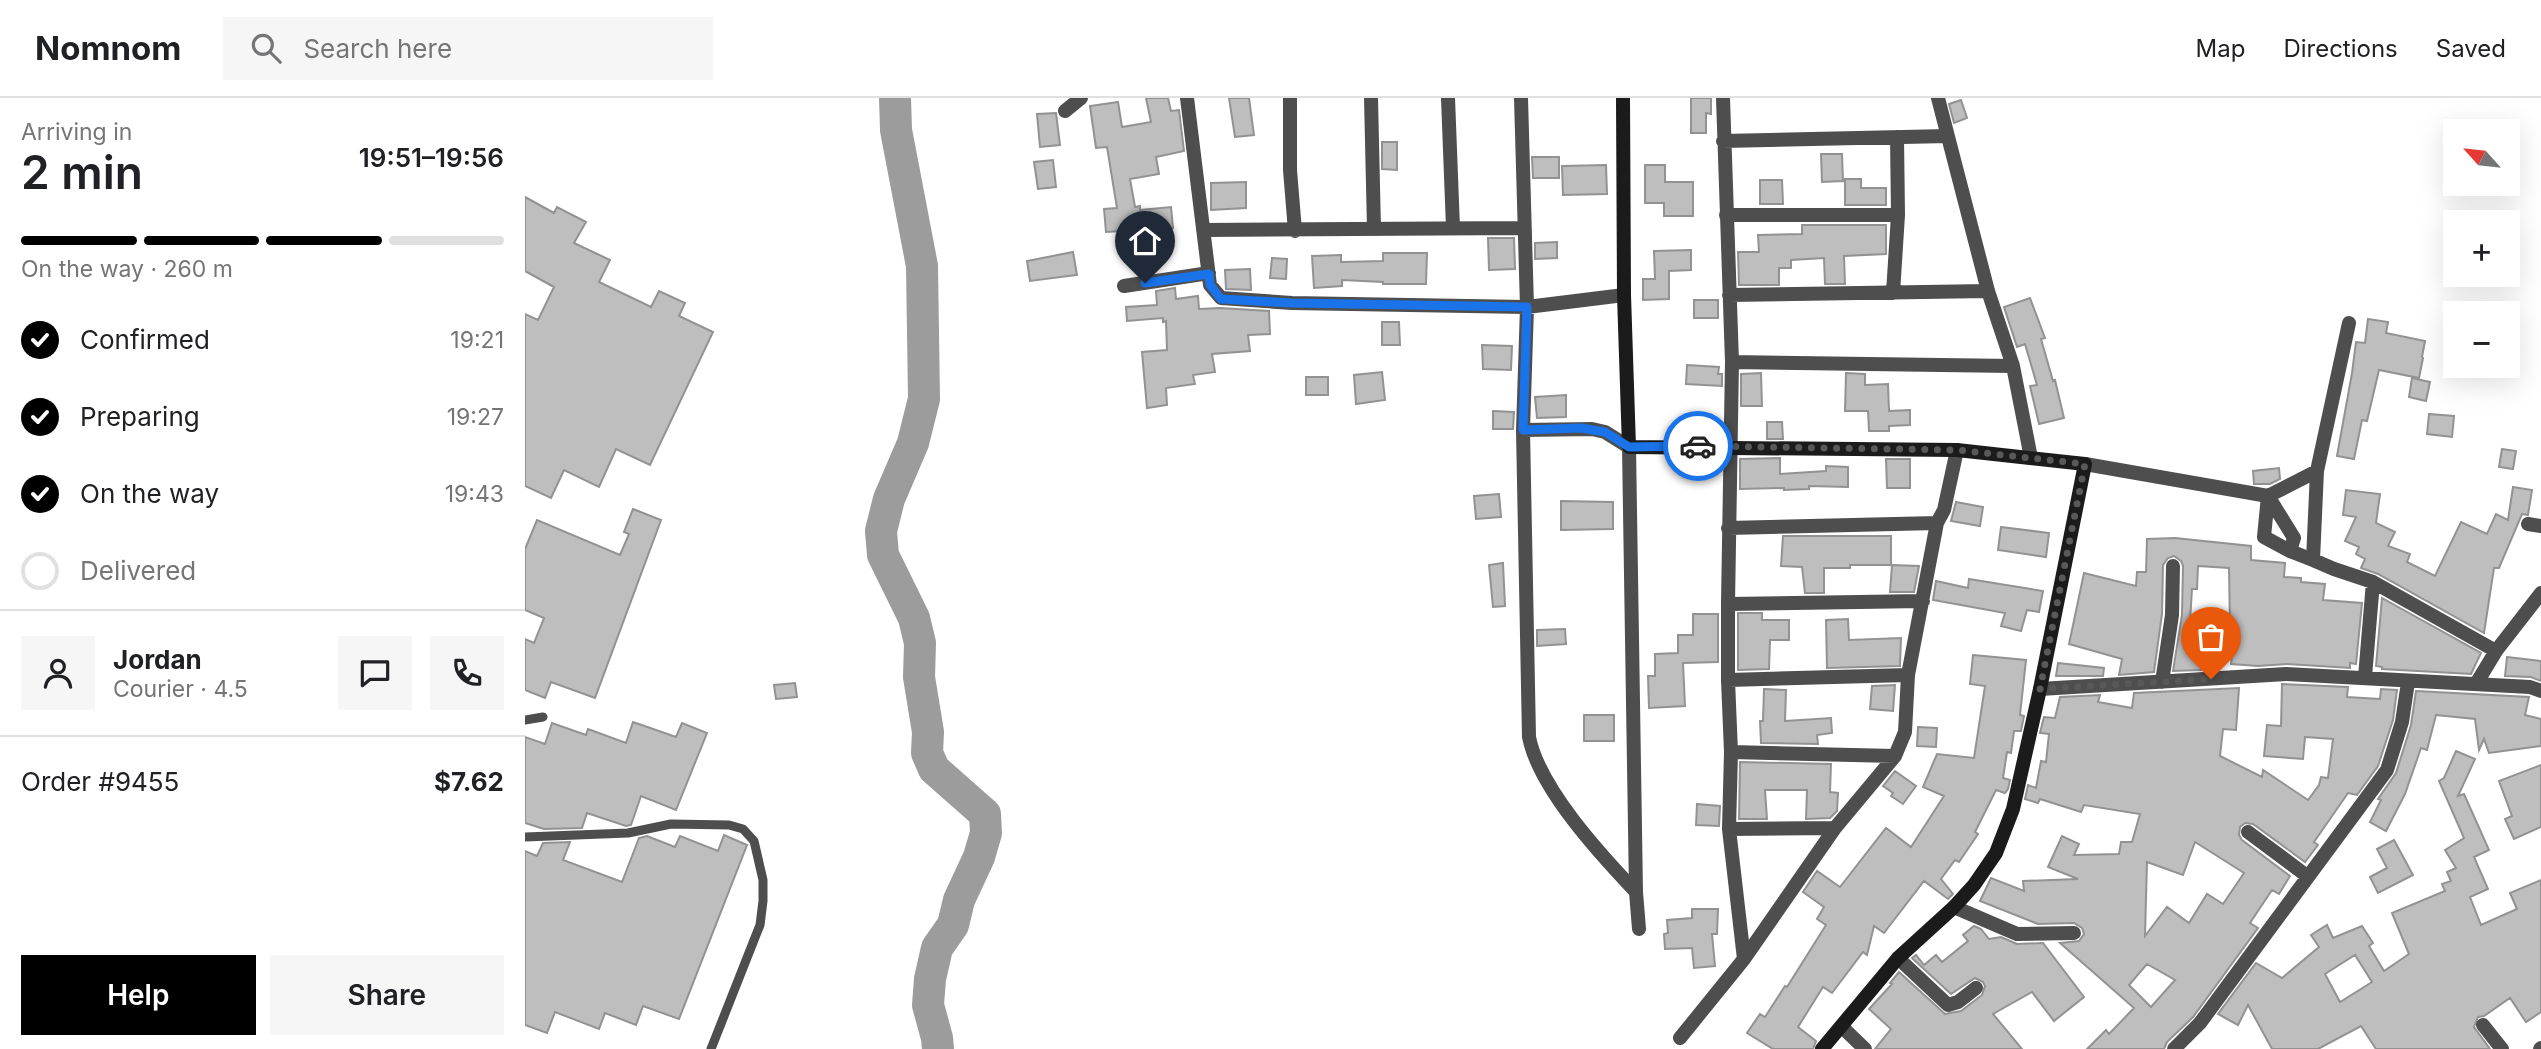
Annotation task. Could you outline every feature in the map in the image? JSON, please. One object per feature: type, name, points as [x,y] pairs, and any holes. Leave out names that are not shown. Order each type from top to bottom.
[{"type":"street","points":[[1065,111],[1081,98]]},
{"type":"street","points":[[1187,98],[1210,285],[1221,299],[1292,303],[1527,307],[1624,295]]},
{"type":"street","points":[[1290,98],[1290,170],[1295,231]]},
{"type":"street","points":[[1371,98],[1374,229]]},
{"type":"street","points":[[1448,98],[1453,228]]},
{"type":"street","points":[[1521,98],[1527,307],[1523,430],[1529,737],[1532,755],[1592,845],[1636,892]]},
{"type":"street","points":[[1623,98],[1624,295],[1636,892],[1639,929]]},
{"type":"street","points":[[1723,98],[1732,362],[1728,528],[1731,752],[1729,829],[1744,958]]},
{"type":"street","points":[[1938,98],[1988,290],[2013,366],[2031,458]]},
{"type":"street","points":[[1723,141],[1948,136]]},
{"type":"street","points":[[1893,293],[1898,215],[1897,137]]},
{"type":"street","points":[[1727,215],[1898,215]]},
{"type":"street","points":[[1205,230],[1524,228]]},
{"type":"street","points":[[1124,286],[1209,274]]},
{"type":"street","points":[[1728,295],[1988,290]]},
{"type":"street","points":[[2313,560],[2316,471],[2349,323]]},
{"type":"street","points":[[1732,362],[2013,366]]},
{"type":"street","points":[[1523,430],[1593,429],[1605,432],[1629,447],[1957,450],[2085,464],[2269,496],[2316,471]]},
{"type":"street","points":[[1680,1038],[1744,958],[1835,828],[1895,756],[1905,732],[1908,674],[1937,523],[1944,510],[1957,450]]},
{"type":"street","points":[[1822,1049],[1898,958],[1954,908],[1974,886],[1996,853],[2013,809],[2085,464]]},
{"type":"street","points":[[2269,496],[2264,537],[2290,551],[2373,582],[2496,651]]},
{"type":"street","points":[[2269,496],[2294,538],[2290,551]]},
{"type":"street","points":[[1728,528],[1937,523]]},
{"type":"street","points":[[2162,682],[2172,615],[2173,566]]},
{"type":"street","points":[[2365,677],[2373,582]]},
{"type":"street","points":[[2476,684],[2496,651],[2541,593]]},
{"type":"street","points":[[1728,604],[1923,601]]},
{"type":"street","points":[[1728,680],[1908,674]]},
{"type":"street","points":[[2040,689],[2286,674],[2530,687],[2541,691]]},
{"type":"street","points":[[2174,1049],[2200,1023],[2386,770],[2402,722],[2407,682]]},
{"type":"street","points":[[1731,752],[1895,756]]},
{"type":"street","points":[[1729,829],[1835,828]]},
{"type":"street","points":[[2248,832],[2307,876]]},
{"type":"street","points":[[1954,908],[2017,934],[2074,933]]},
{"type":"street","points":[[1898,958],[1948,1005],[1958,1002],[1976,988]]},
{"type":"street","points":[[2483,1025],[2502,1049]]},
{"type":"street","points":[[1842,1027],[1865,1049]]},
{"type":"lane","points":[[525,720],[543,717]]},
{"type":"lane","points":[[525,837],[628,833],[671,824],[729,825],[743,829],[754,841],[763,880],[760,925],[711,1049]]},
{"type":"building","points":[[1146,98],[1168,98],[1171,111],[1179,110],[1184,151],[1156,157],[1159,174],[1130,179],[1135,207],[1140,206],[1140,210],[1171,207],[1173,228],[1106,232],[1104,209],[1117,208],[1107,147],[1096,148],[1090,106],[1118,102],[1122,127],[1151,122]]},
{"type":"building","points":[[1229,98],[1249,98],[1254,135],[1235,137]]},
{"type":"building","points":[[1691,98],[1711,98],[1711,114],[1706,113],[1706,133],[1691,133]]},
{"type":"building","points":[[1961,100],[1967,118],[1954,123],[1949,104]]},
{"type":"building","points":[[1056,113],[1060,145],[1040,147],[1037,114]]},
{"type":"building","points":[[1382,142],[1397,142],[1397,170],[1382,169]]},
{"type":"building","points":[[1821,154],[1842,154],[1843,181],[1822,182]]},
{"type":"building","points":[[1532,157],[1559,157],[1559,178],[1533,178]]},
{"type":"building","points":[[1053,160],[1056,187],[1038,189],[1034,162]]},
{"type":"building","points":[[1606,165],[1607,194],[1563,195],[1562,166]]},
{"type":"building","points":[[1645,165],[1665,165],[1665,182],[1693,182],[1693,216],[1664,216],[1664,203],[1645,203]]},
{"type":"building","points":[[1845,179],[1861,179],[1861,188],[1886,188],[1886,205],[1845,205]]},
{"type":"building","points":[[1760,180],[1782,180],[1783,204],[1760,204]]},
{"type":"building","points":[[1246,182],[1246,208],[1211,210],[1211,183]]},
{"type":"building","points":[[525,197],[554,213],[557,207],[586,222],[574,243],[610,260],[599,282],[651,307],[659,291],[685,303],[679,316],[713,332],[650,465],[616,449],[599,487],[564,470],[551,498],[525,486],[525,314],[538,320],[554,287],[525,271]]},
{"type":"building","points":[[1802,225],[1886,225],[1886,254],[1844,256],[1845,284],[1825,284],[1824,258],[1791,260],[1791,268],[1779,268],[1779,285],[1739,285],[1738,252],[1759,252],[1758,235],[1802,234]]},
{"type":"building","points":[[1488,238],[1514,238],[1515,269],[1489,270]]},
{"type":"building","points":[[1557,242],[1557,258],[1535,259],[1535,243]]},
{"type":"building","points":[[1691,250],[1691,270],[1669,271],[1669,299],[1643,300],[1643,279],[1655,279],[1654,251]]},
{"type":"building","points":[[1073,252],[1077,275],[1030,281],[1027,261]]},
{"type":"building","points":[[1383,253],[1427,253],[1426,284],[1342,280],[1342,286],[1314,288],[1312,256],[1341,255],[1341,262],[1383,261]]},
{"type":"building","points":[[1272,258],[1287,259],[1286,279],[1270,278]]},
{"type":"building","points":[[1250,269],[1251,290],[1226,289],[1225,270]]},
{"type":"building","points":[[1175,288],[1176,299],[1198,296],[1199,309],[1269,311],[1270,334],[1248,335],[1250,351],[1212,354],[1215,372],[1193,375],[1195,384],[1166,388],[1167,405],[1147,408],[1142,352],[1167,350],[1166,321],[1163,322],[1163,318],[1127,321],[1126,307],[1157,305],[1156,291]]},
{"type":"building","points":[[2030,298],[2045,338],[2041,339],[2064,418],[2039,424],[2030,386],[2037,385],[2025,344],[2017,347],[2004,307]]},
{"type":"building","points":[[1694,300],[1718,300],[1718,318],[1694,318]]},
{"type":"building","points":[[2368,319],[2388,322],[2386,333],[2425,341],[2419,378],[2379,370],[2367,421],[2362,420],[2354,459],[2337,456],[2356,342],[2365,343]]},
{"type":"building","points":[[1382,322],[1399,322],[1400,345],[1382,345]]},
{"type":"building","points":[[1482,345],[1512,346],[1511,370],[1483,369]]},
{"type":"building","points":[[1687,365],[1719,367],[1722,386],[1686,384]]},
{"type":"building","points":[[1382,372],[1385,400],[1356,404],[1354,375]]},
{"type":"building","points":[[1761,373],[1762,406],[1741,406],[1741,374]]},
{"type":"building","points":[[1846,373],[1865,374],[1865,385],[1888,384],[1889,411],[1910,410],[1910,425],[1889,426],[1889,431],[1869,431],[1868,411],[1845,411]]},
{"type":"building","points":[[1306,377],[1328,377],[1328,395],[1306,395]]},
{"type":"building","points":[[2412,378],[2430,382],[2426,401],[2409,397]]},
{"type":"building","points":[[1566,395],[1566,417],[1537,418],[1535,397]]},
{"type":"building","points":[[1493,411],[1514,412],[1513,429],[1493,429]]},
{"type":"building","points":[[2429,414],[2454,416],[2452,437],[2427,434]]},
{"type":"building","points":[[1767,422],[1782,422],[1783,439],[1767,439]]},
{"type":"building","points":[[2502,449],[2516,451],[2513,469],[2499,467]]},
{"type":"building","points":[[1780,458],[1780,474],[1826,471],[1826,466],[1848,467],[1848,487],[1740,489],[1740,459]]},
{"type":"building","points":[[1886,459],[1910,459],[1910,488],[1887,488]]},
{"type":"building","points":[[2279,468],[2280,479],[2270,484],[2254,484],[2253,471]]},
{"type":"building","points":[[2513,487],[2532,490],[2528,515],[2522,514],[2499,568],[2494,568],[2484,633],[2378,574],[2361,568],[2365,559],[2356,554],[2359,547],[2345,541],[2356,517],[2343,515],[2346,490],[2380,494],[2376,523],[2395,532],[2388,546],[2410,554],[2407,562],[2435,576],[2461,522],[2487,534],[2496,514],[2508,520]]},
{"type":"building","points":[[1499,494],[1501,517],[1476,519],[1474,496]]},
{"type":"building","points":[[1561,501],[1613,502],[1613,529],[1561,530]]},
{"type":"building","points":[[1956,502],[1983,507],[1980,526],[1951,521]]},
{"type":"building","points":[[633,509],[661,520],[595,698],[551,682],[545,698],[525,690],[525,639],[534,643],[544,618],[525,610],[525,549],[537,520],[620,555],[629,534],[624,532]]},
{"type":"building","points":[[2001,527],[2049,533],[2046,557],[1998,550]]},
{"type":"building","points":[[1783,536],[1891,536],[1891,565],[1824,568],[1824,593],[1805,593],[1802,567],[1781,566]]},
{"type":"building","points":[[2175,538],[2251,546],[2251,560],[2285,563],[2284,577],[2325,584],[2323,600],[2362,603],[2356,664],[2350,663],[2350,668],[2287,664],[2258,666],[2231,664],[2232,657],[2202,655],[2201,670],[2173,671],[2182,615],[2183,566],[2174,556],[2168,558],[2163,565],[2162,614],[2154,672],[2119,675],[2122,659],[2069,644],[2084,573],[2136,586],[2137,572],[2146,572],[2147,539]],"holes":[[[2198,566],[2229,568],[2230,630],[2202,628],[2203,623],[2190,622],[2192,589],[2197,589]]]},
{"type":"building","points":[[1503,563],[1505,606],[1493,607],[1489,565]]},
{"type":"building","points":[[1892,565],[1919,566],[1914,592],[1890,592]]},
{"type":"building","points":[[1969,579],[2043,591],[2039,612],[2027,610],[2021,631],[2001,626],[2005,613],[1933,600],[1936,581],[1968,588]]},
{"type":"building","points":[[2382,598],[2481,653],[2471,674],[2382,669],[2376,666]]},
{"type":"building","points":[[1738,613],[1762,613],[1762,620],[1789,620],[1789,640],[1770,640],[1769,669],[1738,670]]},
{"type":"building","points":[[1693,614],[1718,614],[1718,662],[1683,663],[1685,706],[1649,708],[1648,676],[1655,676],[1655,654],[1678,653],[1678,635],[1693,635]]},
{"type":"building","points":[[1848,619],[1849,640],[1901,638],[1900,666],[1827,668],[1826,620]]},
{"type":"building","points":[[1565,629],[1566,644],[1537,646],[1537,630]]},
{"type":"building","points":[[1973,655],[2026,660],[2020,715],[2024,716],[2021,731],[2014,731],[2003,778],[2010,780],[2008,789],[2005,793],[1996,790],[1975,832],[1978,834],[1959,862],[1955,860],[1941,879],[1953,894],[1948,899],[1924,881],[1884,933],[1874,926],[1867,955],[1863,952],[1832,993],[1823,987],[1798,1027],[1816,1041],[1813,1049],[1773,1049],[1747,1033],[1760,1014],[1765,1017],[1785,986],[1787,987],[1826,925],[1817,919],[1824,907],[1803,892],[1817,871],[1840,887],[1886,828],[1911,847],[1944,796],[1923,787],[1937,754],[1974,758],[1985,686],[1970,684]]},
{"type":"building","points":[[2507,657],[2541,661],[2541,681],[2531,677],[2505,676]]},
{"type":"building","points":[[2058,663],[2104,668],[2103,676],[2056,676]]},
{"type":"building","points":[[795,683],[797,697],[776,699],[774,685]]},
{"type":"building","points":[[2282,684],[2348,687],[2347,697],[2380,699],[2381,689],[2397,690],[2393,720],[2378,766],[2357,795],[2348,793],[2314,842],[2318,845],[2305,862],[2253,824],[2245,823],[2240,827],[2239,835],[2242,840],[2290,876],[2279,894],[2272,890],[2250,923],[2258,928],[2193,1017],[2167,1042],[2164,1049],[2087,1049],[2106,1030],[2109,1034],[2134,1008],[2060,943],[2079,941],[2084,934],[2082,928],[2074,923],[2038,924],[1980,901],[1991,878],[2024,891],[2023,881],[2078,879],[2048,867],[2062,836],[2079,844],[2074,855],[2119,854],[2121,842],[2132,842],[2140,814],[2084,805],[2081,812],[2040,799],[2038,803],[2025,799],[2028,785],[2036,788],[2041,761],[2046,762],[2049,734],[2040,733],[2044,717],[2055,718],[2060,697],[2100,695],[2098,702],[2132,708],[2134,693],[2239,688],[2236,730],[2223,729],[2220,756],[2262,777],[2263,770],[2308,800],[2319,785],[2321,777],[2328,778],[2333,739],[2305,737],[2303,759],[2264,756],[2267,725],[2281,726]],"holes":[[[2195,842],[2244,873],[2223,904],[2207,894],[2189,923],[2167,907],[2145,936],[2147,862],[2183,875]],[[2147,964],[2175,980],[2151,1007],[2129,985]]]},
{"type":"building","points":[[1895,685],[1893,711],[1870,709],[1872,686]]},
{"type":"building","points":[[1764,689],[1786,690],[1785,721],[1831,718],[1832,733],[1817,735],[1818,744],[1761,743],[1760,721],[1763,721]]},
{"type":"building","points":[[2416,691],[2529,697],[2525,715],[2541,719],[2541,746],[2489,753],[2484,739],[2479,750],[2475,719],[2436,715],[2427,750],[2421,748],[2405,794],[2386,831],[2370,822],[2381,800],[2378,799],[2396,773],[2411,725]]},
{"type":"building","points":[[1584,715],[1614,715],[1614,741],[1584,741]]},
{"type":"building","points":[[633,722],[676,737],[682,723],[707,733],[676,810],[641,796],[631,825],[626,826],[587,813],[582,828],[544,829],[525,823],[525,737],[545,744],[552,723],[586,735],[588,729],[626,743]]},
{"type":"building","points":[[1918,727],[1937,728],[1936,747],[1917,746]]},
{"type":"building","points":[[2456,751],[2475,759],[2458,796],[2464,794],[2489,850],[2474,857],[2488,889],[2470,897],[2481,925],[2517,909],[2510,893],[2541,880],[2541,1012],[2526,1022],[2510,998],[2484,1016],[2478,1017],[2474,1027],[2490,1049],[2376,1049],[2361,1026],[2318,1049],[2272,1049],[2248,1005],[2238,1025],[2218,1014],[2256,963],[2282,978],[2319,947],[2311,935],[2327,925],[2333,938],[2362,926],[2373,943],[2369,946],[2384,971],[2409,954],[2392,913],[2445,891],[2442,884],[2451,881],[2447,872],[2456,868],[2445,850],[2464,838],[2439,781],[2444,778]],"holes":[[[2355,955],[2372,982],[2340,1002],[2325,974]]]},
{"type":"building","points":[[1740,762],[1831,764],[1830,792],[1838,793],[1837,811],[1830,818],[1806,819],[1807,790],[1765,790],[1767,819],[1739,819]]},
{"type":"building","points":[[2541,765],[2541,827],[2514,839],[2505,819],[2512,816],[2499,781]]},
{"type":"building","points":[[1895,771],[1916,786],[1903,804],[1883,786]]},
{"type":"building","points":[[1697,804],[1720,806],[1719,826],[1696,825]]},
{"type":"building","points":[[724,835],[747,845],[679,1019],[643,1006],[636,1025],[605,1013],[599,1029],[555,1012],[547,1033],[525,1025],[525,851],[537,856],[543,843],[570,842],[563,860],[622,882],[639,838],[647,836],[675,847],[680,836],[718,851]]},
{"type":"building","points":[[2394,840],[2413,875],[2378,893],[2370,877],[2387,868],[2377,849]]},
{"type":"building","points":[[1692,909],[1718,909],[1717,934],[1712,934],[1715,966],[1694,968],[1692,948],[1665,949],[1667,920],[1692,918]]},
{"type":"building","points":[[1974,926],[1981,929],[1989,939],[2001,937],[2017,944],[2043,943],[2084,997],[2054,1021],[2032,992],[1993,1014],[2022,1049],[1875,1049],[1891,1029],[1869,1009],[1892,984],[1890,983],[1899,972],[1945,1014],[1961,1011],[1982,995],[1985,986],[1975,978],[1951,994],[1912,958],[1916,955],[1924,965],[1936,955],[1942,962],[1968,941],[1963,935]]},
{"type":"waterway","points":[[895,98],[896,130],[922,266],[924,399],[913,443],[889,499],[881,531],[883,555],[914,618],[920,643],[919,677],[928,732],[927,753],[934,769],[985,814],[986,833],[979,857],[959,900],[953,925],[937,948],[930,979],[928,1005],[938,1049]]},
{"type":"way so far","points":[[1698,446],[1957,450],[2085,464],[2040,689],[2211,679]]},
{"type":"route","points":[[1145,283],[1209,274],[1210,285],[1221,299],[1292,303],[1527,307],[1523,430],[1593,429],[1605,432],[1629,447],[1698,446]]}]
